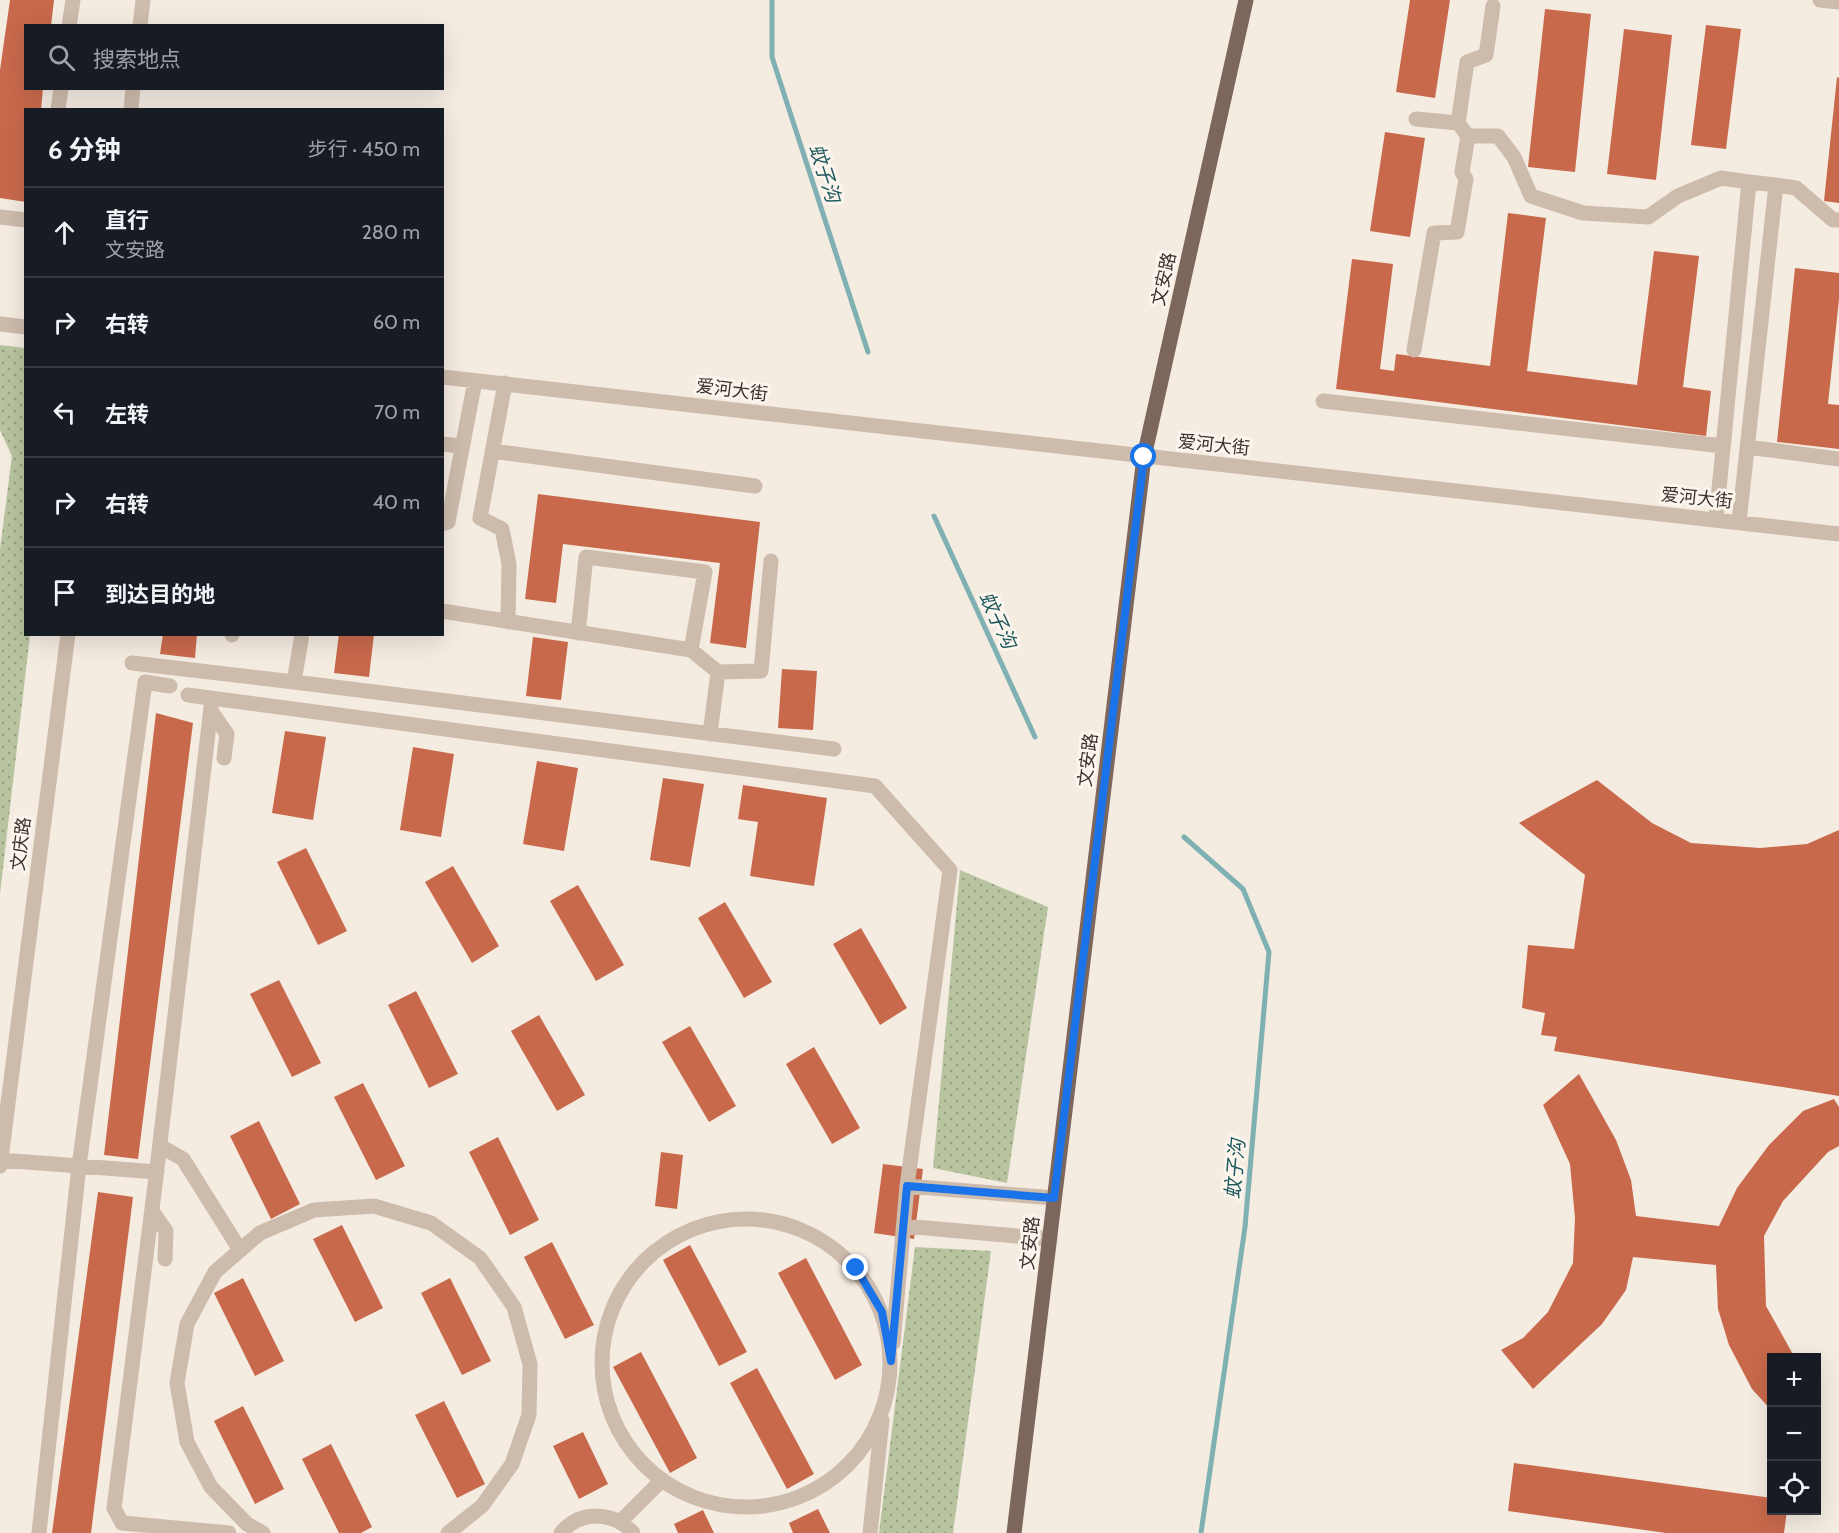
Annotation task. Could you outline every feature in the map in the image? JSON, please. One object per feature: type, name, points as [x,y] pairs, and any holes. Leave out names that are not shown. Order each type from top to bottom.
[{"type":"main road","name":"文安路","points":[[1014,1533],[1144,457],[1246,0]]},
{"type":"street","points":[[69,24],[73,0]]},
{"type":"street","points":[[140,24],[143,0]]},
{"type":"street","points":[[1820,0],[1839,2]]},
{"type":"street","points":[[1414,350],[1434,232],[1457,232],[1466,179],[1462,172],[1468,136],[1458,123],[1467,62],[1486,55],[1493,6]]},
{"type":"street","points":[[58,108],[61,90]]},
{"type":"street","points":[[131,108],[133,90]]},
{"type":"street","points":[[1416,119],[1458,123]]},
{"type":"street","points":[[1468,136],[1498,136],[1514,157],[1531,196],[1583,213],[1648,217],[1678,196],[1721,178],[1796,188],[1833,220],[1839,220]]},
{"type":"street","points":[[1716,520],[1749,182]]},
{"type":"street","points":[[1739,522],[1776,185]]},
{"type":"street","points":[[0,217],[24,220]]},
{"type":"street","points":[[0,324],[24,327]]},
{"type":"street","name":"爱河大街","points":[[444,377],[1839,534]]},
{"type":"street","points":[[444,523],[448,522],[475,381]]},
{"type":"street","points":[[505,383],[480,518],[501,529],[509,564],[508,622]]},
{"type":"street","points":[[1323,402],[1723,446]]},
{"type":"street","points":[[444,444],[462,447]]},
{"type":"street","points":[[1747,447],[1839,459]]},
{"type":"street","points":[[492,451],[755,486]]},
{"type":"street","points":[[578,633],[586,557],[705,572],[692,650]]},
{"type":"street","points":[[444,611],[692,650],[718,672],[760,671],[771,561]]},
{"type":"street","name":"文庆路","points":[[0,1166],[8,1046],[68,636]]},
{"type":"street","points":[[294,682],[302,636]]},
{"type":"street","points":[[132,663],[834,750]]},
{"type":"street","points":[[710,734],[718,672]]},
{"type":"street","points":[[39,1533],[79,1166],[145,682],[170,686]]},
{"type":"street","points":[[188,695],[212,705],[875,786],[950,870],[907,1186],[891,1361],[870,1533]]},
{"type":"street","points":[[212,705],[227,734],[224,758]]},
{"type":"street","points":[[212,705],[157,1172],[114,1508],[122,1523],[228,1533]]},
{"type":"street","points":[[160,1146],[183,1159],[240,1250]]},
{"type":"street","points":[[1,1160],[157,1172]]},
{"type":"street","points":[[907,1186],[1054,1198]]},
{"type":"street","points":[[262,1533],[247,1524],[211,1487],[187,1442],[177,1383],[187,1324],[215,1272],[260,1233],[314,1210],[374,1206],[431,1223],[480,1258],[514,1306],[531,1364],[529,1415],[512,1464],[483,1506],[448,1533]]},
{"type":"street","points":[[152,1211],[165,1231],[165,1259]]},
{"type":"street","points":[[884,1411],[859,1455],[821,1488],[779,1505],[734,1508],[690,1497],[651,1473],[622,1438],[604,1396],[601,1351],[611,1307],[634,1268],[673,1236],[720,1219],[770,1219],[818,1236],[856,1268],[882,1312],[891,1361]]},
{"type":"street","points":[[904,1226],[1050,1239]]},
{"type":"street","points":[[620,1522],[662,1480]]},
{"type":"street","points":[[561,1533],[579,1519],[592,1515],[620,1522],[633,1533]]},
{"type":"green space","points":[[0,345],[24,348],[24,636],[30,636],[0,894],[0,549],[12,456],[0,430]]},
{"type":"green space","points":[[960,870],[1048,907],[1007,1183],[933,1168]]},
{"type":"green space","points":[[915,1247],[991,1251],[953,1533],[879,1533]]},
{"type":"building","points":[[10,0],[54,0],[51,24],[24,24],[24,90],[43,90],[41,108],[24,108],[24,202],[0,198],[0,70]]},
{"type":"building","points":[[1410,0],[1450,0],[1435,98],[1396,92]]},
{"type":"building","points":[[1545,9],[1591,14],[1575,172],[1528,167]]},
{"type":"building","points":[[1706,25],[1741,29],[1726,149],[1691,145]]},
{"type":"building","points":[[1624,29],[1672,35],[1656,180],[1607,174]]},
{"type":"building","points":[[1837,77],[1839,78],[1839,203],[1824,201]]},
{"type":"building","points":[[1385,132],[1425,138],[1410,237],[1370,231]]},
{"type":"building","points":[[1508,213],[1546,218],[1527,371],[1637,385],[1654,251],[1699,256],[1683,387],[1711,391],[1706,436],[1336,389],[1352,259],[1393,264],[1380,369],[1394,371],[1396,354],[1490,366]]},
{"type":"building","points":[[1795,268],[1839,273],[1839,299],[1828,404],[1839,405],[1839,449],[1777,442]]},
{"type":"building","points":[[538,494],[760,522],[746,648],[710,643],[720,563],[563,544],[556,603],[525,599]]},
{"type":"building","points":[[163,636],[197,636],[195,658],[160,654]]},
{"type":"building","points":[[339,636],[374,636],[369,677],[334,673]]},
{"type":"building","points":[[533,637],[568,642],[561,700],[526,696]]},
{"type":"building","points":[[782,669],[817,671],[813,730],[778,728]]},
{"type":"building","points":[[156,713],[193,723],[138,1159],[104,1155]]},
{"type":"building","points":[[285,731],[326,737],[313,820],[272,813]]},
{"type":"building","points":[[413,747],[454,754],[441,837],[400,830]]},
{"type":"building","points":[[537,761],[578,768],[564,851],[523,844]]},
{"type":"building","points":[[663,778],[704,784],[690,867],[650,860]]},
{"type":"building","points":[[1597,780],[1652,823],[1691,843],[1760,848],[1807,844],[1839,830],[1839,1096],[1554,1051],[1557,1037],[1541,1035],[1545,1013],[1522,1008],[1528,945],[1574,949],[1585,875],[1519,823]]},
{"type":"building","points":[[743,785],[827,798],[814,886],[750,876],[758,822],[738,819]]},
{"type":"building","points":[[306,848],[347,931],[318,945],[277,862]]},
{"type":"building","points":[[453,866],[499,946],[472,963],[425,882]]},
{"type":"building","points":[[578,885],[624,965],[596,981],[550,901]]},
{"type":"building","points":[[725,902],[772,982],[744,998],[698,918]]},
{"type":"building","points":[[861,928],[907,1008],[880,1025],[833,944]]},
{"type":"building","points":[[279,980],[321,1063],[292,1077],[250,994]]},
{"type":"building","points":[[416,991],[458,1074],[429,1088],[388,1005]]},
{"type":"building","points":[[539,1015],[585,1095],[557,1111],[511,1031]]},
{"type":"building","points":[[690,1026],[736,1106],[709,1122],[662,1042]]},
{"type":"building","points":[[814,1047],[860,1128],[832,1144],[786,1064]]},
{"type":"building","points":[[1579,1074],[1616,1140],[1631,1180],[1636,1216],[1719,1226],[1737,1188],[1769,1145],[1803,1111],[1834,1099],[1839,1107],[1839,1146],[1828,1152],[1783,1201],[1764,1236],[1766,1306],[1792,1353],[1767,1353],[1767,1406],[1752,1389],[1729,1345],[1718,1309],[1716,1265],[1633,1257],[1626,1290],[1602,1324],[1533,1389],[1501,1350],[1523,1338],[1548,1312],[1573,1263],[1575,1218],[1570,1164],[1543,1105]]},
{"type":"building","points":[[363,1083],[405,1166],[376,1180],[334,1097]]},
{"type":"building","points":[[259,1121],[300,1204],[271,1219],[230,1136]]},
{"type":"building","points":[[498,1137],[539,1220],[510,1235],[469,1152]]},
{"type":"building","points":[[661,1152],[683,1155],[677,1209],[655,1206]]},
{"type":"building","points":[[883,1164],[923,1169],[914,1239],[874,1233]]},
{"type":"building","points":[[98,1192],[133,1197],[91,1533],[52,1533]]},
{"type":"building","points":[[342,1225],[383,1308],[355,1322],[313,1239]]},
{"type":"building","points":[[552,1242],[594,1325],[565,1339],[524,1257]]},
{"type":"building","points":[[690,1245],[747,1352],[719,1366],[663,1260]]},
{"type":"building","points":[[806,1258],[862,1365],[835,1380],[778,1273]]},
{"type":"building","points":[[243,1278],[284,1361],[255,1376],[214,1293]]},
{"type":"building","points":[[450,1278],[491,1361],[462,1375],[421,1293]]},
{"type":"building","points":[[641,1352],[697,1458],[670,1473],[613,1367]]},
{"type":"building","points":[[757,1368],[814,1474],[787,1489],[730,1383]]},
{"type":"building","points":[[444,1401],[485,1484],[457,1498],[415,1415]]},
{"type":"building","points":[[243,1406],[284,1489],[255,1504],[214,1421]]},
{"type":"building","points":[[583,1432],[608,1484],[579,1499],[553,1446]]},
{"type":"building","points":[[331,1444],[372,1527],[361,1533],[339,1533],[302,1459]]},
{"type":"building","points":[[1514,1463],[1767,1497],[1767,1515],[1786,1515],[1784,1533],[1666,1533],[1508,1511]]},
{"type":"building","points":[[818,1509],[830,1533],[793,1533],[789,1523]]},
{"type":"building","points":[[703,1510],[714,1533],[678,1533],[674,1524]]},
{"type":"waterway","name":"蚊子沟","points":[[772,0],[772,57],[868,352]]},
{"type":"waterway","name":"蚊子沟","points":[[934,516],[1035,737]]},
{"type":"waterway","name":"蚊子沟","points":[[1184,837],[1243,889],[1269,952],[1245,1227],[1201,1533]]},
{"type":"route","points":[[856,1268],[882,1312],[891,1361],[907,1186],[1054,1198],[1144,457]]}]
